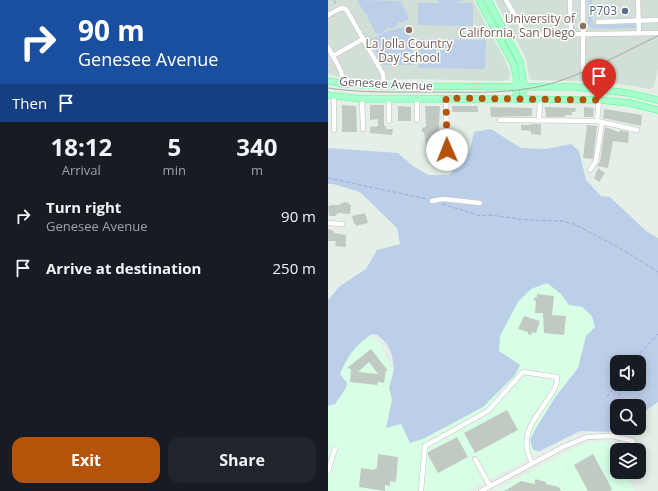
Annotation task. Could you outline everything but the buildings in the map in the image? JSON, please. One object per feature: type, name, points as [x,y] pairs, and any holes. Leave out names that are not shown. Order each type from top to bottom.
[{"type":"main road","points":[[479,0],[514,65],[517,80],[516,99]]},
{"type":"main road","points":[[488,0],[520,62],[523,99]]},
{"type":"main road","name":"Genesee Avenue","points":[[328,80],[344,84],[384,86],[576,87],[628,93],[658,100]]},
{"type":"main road","name":"Genesee Avenue","points":[[331,96],[362,99],[446,98],[599,100],[630,103],[658,110]]},
{"type":"street","points":[[506,0],[526,36],[658,33]]},
{"type":"street","points":[[570,0],[571,34]]},
{"type":"street","points":[[583,70],[584,0]]},
{"type":"street","points":[[638,0],[639,33]]},
{"type":"street","points":[[328,15],[341,8],[346,9],[383,74],[384,86]]},
{"type":"street","points":[[598,22],[658,20]]},
{"type":"street","points":[[333,56],[363,39]]},
{"type":"street","points":[[328,47],[341,71],[344,84]]},
{"type":"street","points":[[331,96],[334,130]]},
{"type":"street","points":[[446,98],[447,150]]},
{"type":"street","points":[[362,99],[363,129]]},
{"type":"street","points":[[389,99],[389,121]]},
{"type":"street","points":[[417,99],[417,120]]},
{"type":"street","points":[[539,120],[540,99]]},
{"type":"street","points":[[590,170],[596,161],[600,122],[599,100]]},
{"type":"street","points":[[500,120],[600,122],[637,130]]},
{"type":"street","points":[[432,200],[443,199],[480,203]]},
{"type":"street","points":[[328,222],[342,224]]},
{"type":"street","points":[[421,491],[425,446],[488,411],[523,372],[557,377],[557,386],[527,433],[526,449],[532,463]]},
{"type":"street","points":[[481,491],[574,441],[587,437],[612,436],[632,441]]},
{"type":"street","points":[[328,471],[335,449]]},
{"type":"street","points":[[475,459],[490,486]]},
{"type":"path","points":[[334,0],[336,4]]},
{"type":"path","points":[[328,178],[432,200]]},
{"type":"path","points":[[441,204],[481,216],[490,215],[527,220],[568,222],[579,226],[625,251],[658,272]]},
{"type":"path","points":[[638,355],[658,334]]},
{"type":"path","points":[[607,397],[611,391]]},
{"type":"path","points":[[615,391],[620,395]]},
{"type":"shaded area","name":"La Jolla Country Day School","points":[[328,0],[473,0],[505,60],[510,73],[509,79],[503,81],[410,79],[358,81],[328,74]]},
{"type":"shaded area","points":[[357,0],[400,1],[409,17],[402,23],[399,22],[391,29],[387,27],[379,34],[376,33],[367,17],[368,15],[365,14]]},
{"type":"shaded area","points":[[437,0],[463,0],[458,3],[473,3],[473,26],[418,25],[418,3],[440,3]]},
{"type":"shaded area","name":"University of California, San Diego","points":[[495,0],[658,0],[658,69],[654,87],[650,89],[627,85],[581,81],[532,80],[529,77],[526,59]]},
{"type":"shaded area","points":[[588,0],[592,0],[593,25],[634,24],[636,25],[635,28],[593,29],[588,25]]},
{"type":"shaded area","points":[[403,27],[409,34],[412,44],[414,65],[383,65],[370,40],[385,32]]},
{"type":"shaded area","points":[[419,39],[486,40],[485,69],[419,68]]},
{"type":"shaded area","points":[[491,129],[521,148],[546,149],[571,144],[579,151],[586,180],[601,196],[610,197],[646,231],[658,238],[658,402],[646,410],[646,399],[610,399],[610,432],[580,431],[540,451],[533,450],[530,440],[536,428],[556,396],[578,368],[586,336],[595,327],[592,316],[582,307],[569,305],[561,294],[547,283],[531,289],[518,302],[500,336],[499,351],[520,365],[515,375],[483,407],[423,439],[410,443],[401,424],[386,428],[392,400],[389,387],[394,370],[392,355],[387,344],[378,335],[372,334],[356,347],[349,356],[340,374],[347,383],[346,388],[335,404],[328,406],[328,300],[340,286],[366,269],[377,250],[400,244],[397,228],[360,192],[333,184],[328,184],[328,148],[398,153],[413,166],[428,175],[449,175],[469,153],[474,132]]},
{"type":"shaded area","points":[[543,271],[603,325],[542,437],[534,456],[467,491],[328,491],[328,390],[336,368],[367,334],[380,344],[398,383],[491,347],[495,319]]},
{"type":"shaded area","points":[[608,441],[610,445],[610,479],[629,479],[635,491],[495,491],[584,443]]},
{"type":"waterway","points":[[612,394],[621,399]]},
{"type":"waterway","points":[[605,416],[610,416]]},
{"type":"tram line","points":[[328,88],[353,91],[475,92],[507,91],[538,87],[580,73],[658,36]]},
{"type":"place","name":"P703","points":[[625,11]]},
{"type":"place","name":"University of California, San Diego","points":[[583,26]]},
{"type":"place","name":"La Jolla Country Day School","points":[[409,30]]},
{"type":"route","points":[[447,150],[446,98],[599,100]]}]
